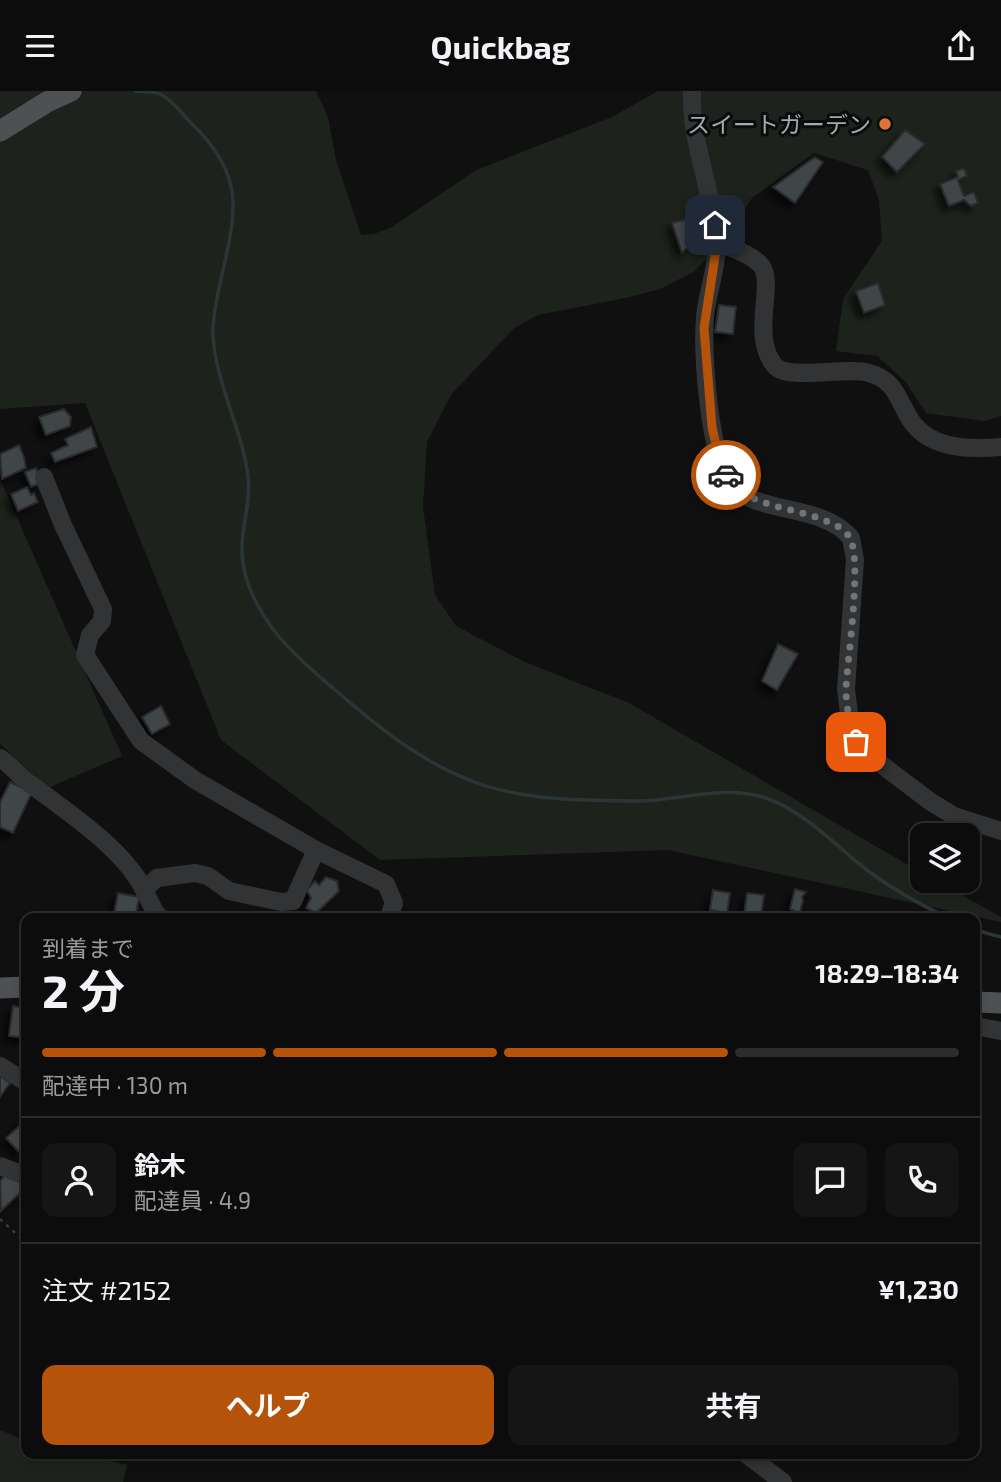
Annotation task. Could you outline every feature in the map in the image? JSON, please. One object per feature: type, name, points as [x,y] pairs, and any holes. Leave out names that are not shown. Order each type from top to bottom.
[{"type":"main road","points":[[0,131],[47,102],[71,91]]},
{"type":"main road","points":[[0,988],[21,987]]},
{"type":"main road","points":[[980,1002],[1001,1003]]},
{"type":"street","points":[[692,91],[693,126],[717,242],[704,328],[712,427],[726,475],[732,485],[746,496],[811,515],[835,525],[851,538],[855,560],[846,689],[856,742],[866,753],[931,802],[954,816],[1001,831]]},
{"type":"street","points":[[717,242],[750,257],[762,266],[767,282],[763,335],[772,361],[779,370],[846,370],[870,373],[881,377],[894,388],[914,425],[929,439],[939,444],[967,448],[1001,447]]},
{"type":"street","points":[[44,477],[63,525],[103,609],[102,621],[90,635],[85,655],[141,741],[195,780],[316,850],[386,884],[394,903],[390,913]]},
{"type":"street","points":[[0,758],[27,782],[73,814],[137,875],[156,913]]},
{"type":"street","points":[[144,890],[157,878],[195,873],[208,876],[229,891],[281,902],[293,901],[316,850]]},
{"type":"street","points":[[980,1027],[1001,1031]]},
{"type":"street","points":[[0,1066],[21,1079]]},
{"type":"street","points":[[0,1166],[21,1174]]},
{"type":"street","points":[[753,1459],[783,1482]]},
{"type":"path","points":[[0,1219],[21,1238]]},
{"type":"shaded area","points":[[0,91],[316,91],[328,117],[336,160],[361,235],[374,234],[392,227],[476,170],[612,117],[658,91],[1001,91],[1001,416],[984,421],[926,413],[905,381],[877,356],[836,351],[843,299],[882,241],[879,200],[868,170],[814,153],[752,198],[731,232],[695,271],[660,289],[538,315],[514,328],[451,395],[427,442],[423,507],[435,595],[456,626],[525,662],[629,703],[910,866],[910,893],[958,893],[1001,917],[1001,922],[980,917],[980,913],[959,913],[668,850],[380,860],[221,740],[85,403],[0,409]]},
{"type":"shaded area","points":[[0,479],[122,756],[48,788],[0,744]]},
{"type":"shaded area","points":[[0,1430],[21,1439],[21,1459],[102,1459],[127,1465],[123,1482],[0,1482]]},
{"type":"building","points":[[905,130],[925,144],[897,172],[882,157]]},
{"type":"building","points":[[815,157],[823,162],[795,203],[773,187]]},
{"type":"building","points":[[964,168],[967,176],[958,180],[964,196],[974,192],[978,203],[971,206],[964,200],[949,206],[940,184],[958,177],[956,171]]},
{"type":"building","points":[[694,217],[697,238],[682,253],[672,223]]},
{"type":"building","points":[[878,283],[885,305],[864,313],[856,291]]},
{"type":"building","points":[[719,305],[736,307],[733,334],[715,332]]},
{"type":"building","points":[[64,409],[71,417],[70,426],[46,435],[39,417]]},
{"type":"building","points":[[91,427],[97,447],[55,462],[51,453],[68,445],[65,439]]},
{"type":"building","points":[[19,445],[26,468],[2,479],[0,454]]},
{"type":"building","points":[[36,468],[41,483],[31,487],[25,472]]},
{"type":"building","points":[[27,487],[38,502],[18,511],[11,494]]},
{"type":"building","points":[[778,644],[798,654],[777,690],[762,681]]},
{"type":"building","points":[[161,706],[170,724],[152,734],[142,717]]},
{"type":"building","points":[[10,782],[32,792],[13,833],[0,827],[0,802]]},
{"type":"building","points":[[326,877],[337,881],[339,891],[316,913],[306,908],[311,898],[307,890],[315,881],[319,885]]},
{"type":"building","points":[[795,889],[806,892],[802,897],[800,913],[790,909]]},
{"type":"building","points":[[713,890],[730,893],[727,913],[710,910]]},
{"type":"building","points":[[118,893],[139,897],[136,913],[114,913]]},
{"type":"building","points":[[747,893],[764,895],[762,913],[744,913]]},
{"type":"building","points":[[13,1006],[21,1007],[21,1037],[9,1036]]},
{"type":"building","points":[[0,1076],[10,1083],[0,1097]]},
{"type":"building","points":[[21,1124],[21,1148],[18,1151],[6,1138]]},
{"type":"building","points":[[8,1172],[19,1177],[21,1184],[21,1192],[1,1211],[0,1181]]},
{"type":"waterway","points":[[135,91],[153,92],[174,104],[210,144],[223,163],[230,182],[232,220],[214,318],[215,354],[248,476],[242,545],[245,575],[264,617],[292,651],[383,730],[435,764],[472,781],[491,788],[532,796],[574,800],[636,801],[718,793],[750,794],[766,798],[807,820],[886,884],[939,913]]},
{"type":"waterway","points":[[980,931],[1001,937]]},
{"type":"way so far","points":[[726,475],[732,485],[746,496],[811,515],[835,525],[851,538],[855,560],[846,702],[856,742]]},
{"type":"place","name":"スイートガーデン","points":[[885,124]]},
{"type":"route","points":[[715,225],[717,242],[704,328],[712,427],[726,475]]}]
